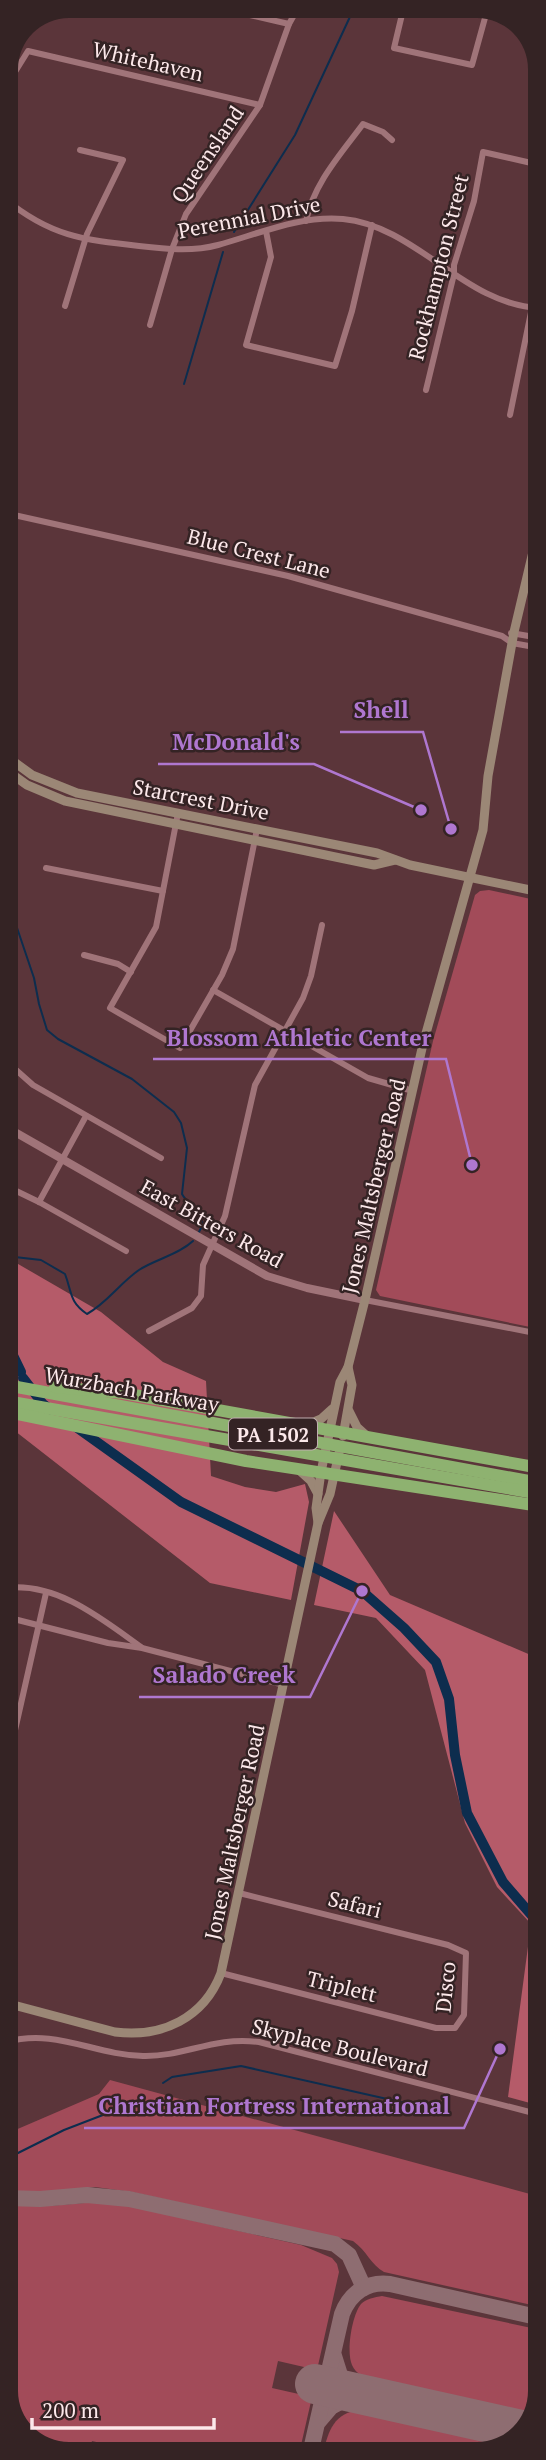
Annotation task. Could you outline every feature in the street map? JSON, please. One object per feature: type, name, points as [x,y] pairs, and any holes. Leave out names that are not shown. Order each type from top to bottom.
[{"type":"highway","points":[[18,1385],[123,1394],[528,1466]]},
{"type":"highway","name":"Wurzbach Parkway","points":[[18,1386],[528,1481]]},
{"type":"highway","name":"Wurzbach Parkway","points":[[18,1403],[528,1492]]},
{"type":"highway","points":[[18,1414],[246,1461],[528,1504]]},
{"type":"highway","points":[[360,1477],[352,1465],[355,1450],[358,1444],[368,1437]]},
{"type":"main road","name":"Jones Maltsberger Road","points":[[318,1523],[316,1508],[321,1472],[340,1382],[348,1367],[365,1300],[423,1044],[483,830],[488,776],[514,632],[528,573]]},
{"type":"main road","name":"Starcrest Drive","points":[[18,764],[36,776],[71,791],[376,853],[410,865],[528,889]]},
{"type":"main road","points":[[31,786],[36,776]]},
{"type":"main road","name":"Starcrest Drive","points":[[18,778],[65,801],[374,864],[396,860]]},
{"type":"main road","name":"Jones Maltsberger Road","points":[[18,2006],[132,2034],[152,2032],[181,2022],[196,2011],[213,1991],[221,1973],[239,1893],[318,1523],[330,1494],[344,1434],[352,1385],[348,1367]]},
{"type":"main road","points":[[303,1427],[321,1419],[335,1404]]},
{"type":"main road","points":[[348,1409],[357,1426],[368,1437]]},
{"type":"main road","points":[[295,1468],[311,1481],[318,1494]]},
{"type":"main road","points":[[330,1494],[344,1483],[360,1477]]},
{"type":"street","points":[[264,18],[289,24]]},
{"type":"street","name":"Queensland","points":[[150,325],[172,249],[186,214],[260,105],[292,18]]},
{"type":"street","points":[[401,18],[394,48],[472,65],[485,18]]},
{"type":"street","name":"Whitehaven","points":[[18,67],[28,51],[260,105]]},
{"type":"street","points":[[306,221],[319,184],[363,124],[392,139]]},
{"type":"street","points":[[65,306],[85,240],[123,160],[80,150]]},
{"type":"street","name":"Rockhampton Street","points":[[426,390],[454,265],[474,201],[483,152],[528,162]]},
{"type":"street","name":"Perennial Drive","points":[[18,209],[44,226],[85,240],[172,249],[215,246],[306,221],[342,219],[390,233],[494,297],[528,307]]},
{"type":"street","points":[[266,230],[271,257],[246,345],[335,366],[352,312],[372,226]]},
{"type":"street","points":[[510,415],[528,323]]},
{"type":"street","name":"Blue Crest Lane","points":[[18,516],[288,576],[502,636],[512,643],[528,646]]},
{"type":"street","points":[[502,636],[514,632],[528,635]]},
{"type":"street","points":[[178,813],[156,927],[110,1008],[180,1048],[233,949],[257,828]]},
{"type":"street","points":[[46,868],[163,891]]},
{"type":"street","points":[[149,1331],[196,1304],[203,1287],[203,1265],[225,1216],[255,1085],[303,998],[311,976],[322,925]]},
{"type":"street","points":[[84,955],[118,964],[131,972]]},
{"type":"street","points":[[213,990],[368,1078],[413,1091]]},
{"type":"street","points":[[18,1072],[33,1085],[161,1158]]},
{"type":"street","points":[[39,1202],[86,1116]]},
{"type":"street","name":"East Bitters Road","points":[[18,1134],[212,1245],[280,1280],[365,1300],[528,1332]]},
{"type":"street","points":[[18,1192],[126,1251]]},
{"type":"street","points":[[18,1588],[33,1589],[84,1607],[142,1648]]},
{"type":"street","points":[[18,1717],[46,1593]]},
{"type":"street","points":[[18,1620],[284,1685]]},
{"type":"street","name":"Safari","points":[[239,1893],[462,1950]]},
{"type":"street","name":"Disco","points":[[455,2028],[464,2015],[466,1954],[462,1950]]},
{"type":"street","name":"Triplett","points":[[221,1973],[436,2028],[455,2028]]},
{"type":"street","name":"Skyplace Boulevard","points":[[18,2039],[55,2038],[119,2054],[144,2056],[168,2054],[229,2040],[250,2041],[528,2112]]},
{"type":"shaded area","points":[[489,890],[528,898],[528,1327],[380,1296],[376,1290],[433,1041],[475,895]]},
{"type":"shaded area","points":[[18,1264],[101,1312],[163,1362],[206,1381],[211,1476],[245,1487],[276,1492],[305,1484],[309,1502],[291,1600],[210,1583],[18,1433]]},
{"type":"shaded area","points":[[334,1511],[390,1595],[528,1654],[528,1921],[497,1887],[465,1823],[425,1670],[376,1618],[314,1605]]},
{"type":"shaded area","points":[[528,1947],[528,2102],[508,2097]]},
{"type":"shaded area","points":[[110,2080],[528,2193],[528,2304],[384,2272],[353,2241],[132,2192],[95,2187],[55,2192],[18,2192],[18,2129],[99,2094]]},
{"type":"shaded area","points":[[97,2202],[124,2205],[301,2245],[332,2258],[339,2272],[317,2370],[278,2361],[272,2388],[312,2397],[302,2442],[65,2442],[49,2439],[35,2430],[24,2417],[18,2401],[18,2205]]},
{"type":"shaded area","points":[[382,2296],[528,2327],[528,2401],[522,2416],[372,2383],[361,2376],[350,2359],[350,2343],[358,2309],[368,2300]]},
{"type":"shaded area","points":[[372,2411],[496,2439],[487,2442],[326,2442],[338,2419],[352,2412]]},
{"type":"waterway","points":[[234,232],[295,135],[349,18]]},
{"type":"waterway","points":[[184,384],[223,252]]},
{"type":"waterway","points":[[18,931],[34,978],[47,1030],[58,1039],[132,1079],[174,1112],[181,1123],[187,1148],[182,1194],[200,1216],[202,1226],[199,1232]]},
{"type":"waterway","points":[[18,1257],[41,1260],[65,1274],[74,1301],[87,1314],[139,1270],[181,1250],[193,1241]]},
{"type":"waterway","points":[[18,1366],[21,1372]]},
{"type":"waterway","points":[[23,1378],[51,1410]]},
{"type":"waterway","points":[[76,1427],[181,1502],[362,1591],[404,1628],[436,1662],[449,1699],[455,1755],[467,1813],[503,1882],[528,1911]]},
{"type":"waterway","points":[[163,2083],[172,2077],[241,2066],[436,2110]]},
{"type":"waterway","points":[[18,2153],[64,2130],[143,2097]]},
{"type":"taxiway","points":[[18,2198],[87,2195],[129,2199],[335,2244],[349,2255],[364,2288]]},
{"type":"taxiway","points":[[313,2442],[342,2314],[360,2290],[374,2284],[390,2284],[528,2315]]},
{"type":"taxiway","points":[[319,2421],[331,2407],[357,2393],[340,2375],[334,2356]]},
{"type":"runway","points":[[315,2384],[513,2428]]},
{"type":"place","name":"McDonald's","points":[[421,810]]},
{"type":"place","name":"Shell","points":[[451,829]]},
{"type":"place","name":"Blossom Athletic Center","points":[[472,1165]]},
{"type":"place","name":"Salado Creek","points":[[362,1591]]},
{"type":"place","name":"Christian Fortress International","points":[[500,2049]]}]
